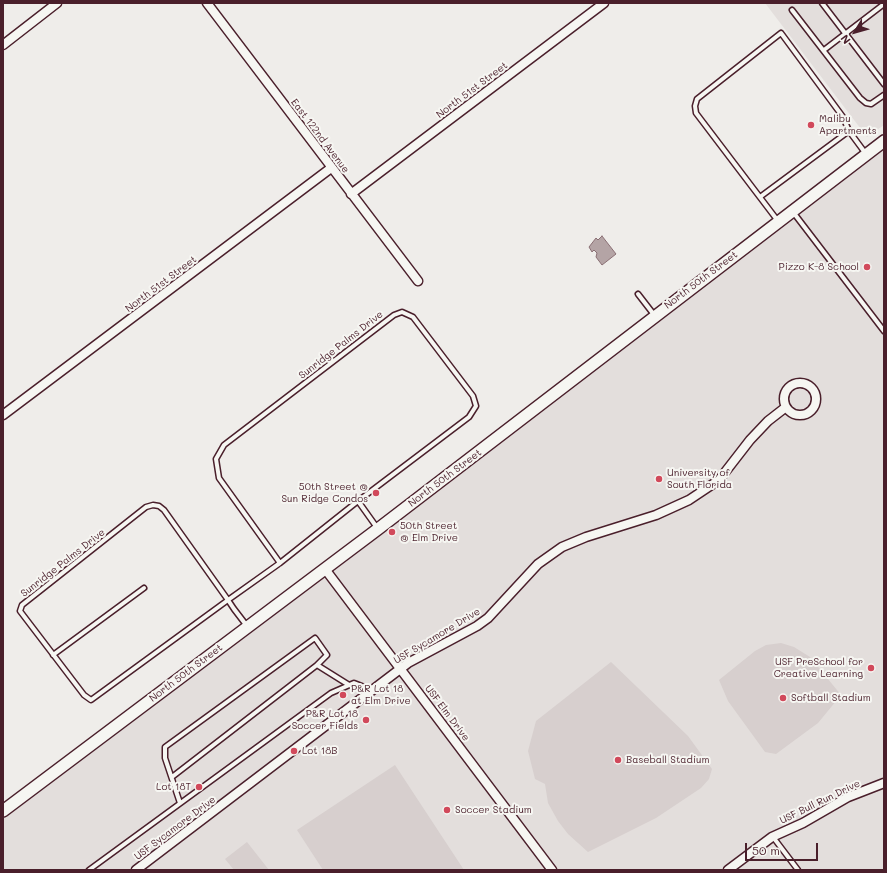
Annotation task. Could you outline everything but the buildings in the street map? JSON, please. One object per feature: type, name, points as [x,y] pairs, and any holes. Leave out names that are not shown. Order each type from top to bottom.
[{"type":"street","points":[[3,45],[57,3]]},
{"type":"street","name":"East 122nd Avenue","points":[[207,3],[418,281]]},
{"type":"street","name":"North 51st Street","points":[[351,194],[604,3]]},
{"type":"street","name":"North 50th Street","points":[[3,811],[378,529],[884,141]]},
{"type":"street","name":"North 51st Street","points":[[3,415],[331,168]]},
{"type":"street","name":"USF Sycamore Drive","points":[[136,870],[401,668],[488,618],[538,564],[562,547],[586,537],[656,516],[689,500],[719,480],[750,440],[768,421],[786,407]]},
{"type":"street","name":"USF Elm Drive","points":[[325,569],[552,870]]},
{"type":"street","name":"USF Bull Run Drive","points":[[728,870],[772,837],[803,823],[848,797],[884,783]]},
{"type":"lane","points":[[822,3],[884,84]]},
{"type":"lane","points":[[824,50],[884,4]]},
{"type":"lane","points":[[792,10],[860,98],[866,103],[871,104],[884,95]]},
{"type":"lane","points":[[778,221],[702,122],[696,113],[695,106],[697,99],[781,34],[843,117],[849,131],[866,154]]},
{"type":"lane","points":[[760,197],[849,131]]},
{"type":"lane","points":[[793,211],[884,331]]},
{"type":"lane","points":[[638,294],[654,316]]},
{"type":"lane","name":"Sunridge Palms Drive","points":[[228,600],[164,510],[159,506],[153,505],[146,507],[22,605],[21,614],[84,695],[91,700],[280,563],[358,501],[469,417],[476,406],[473,396],[413,317],[402,312],[394,315],[224,445],[216,459],[219,478],[280,563]]},
{"type":"lane","points":[[358,501],[378,529]]},
{"type":"lane","points":[[53,655],[144,588]]},
{"type":"lane","points":[[228,600],[248,626]]},
{"type":"lane","points":[[172,777],[328,655],[315,638],[165,747],[165,758],[180,803]]},
{"type":"lane","points":[[317,665],[349,685]]},
{"type":"lane","points":[[89,870],[330,693],[354,683],[372,690]]},
{"type":"lane","points":[[772,837],[796,870]]},
{"type":"shaded area","points":[[765,3],[884,3],[884,125],[867,137]]},
{"type":"shaded area","name":"University of South Florida","points":[[884,141],[884,870],[3,870],[3,803]]},
{"type":"shaded area","points":[[602,236],[616,254],[602,265],[596,257],[597,253],[594,250],[592,252],[589,247],[596,238],[598,240]]},
{"type":"shaded area","name":"Softball Stadium","points":[[781,643],[794,647],[810,657],[841,695],[818,723],[776,754],[765,752],[728,701],[719,680],[755,651],[766,645]]},
{"type":"shaded area","name":"Baseball Stadium","points":[[611,662],[688,736],[712,769],[709,779],[701,788],[656,818],[588,852],[568,834],[558,821],[548,803],[545,784],[535,779],[528,751],[536,721]]},
{"type":"shaded area","points":[[395,765],[464,870],[323,870],[297,830]]},
{"type":"shaded area","points":[[247,842],[269,870],[234,870],[225,859]]},
{"type":"place","name":"Malibu Apartments","points":[[811,125]]},
{"type":"place","name":"Pizzo K-8 School","points":[[867,267]]},
{"type":"place","name":"University of South Florida","points":[[659,479]]},
{"type":"place","name":"50th Street @ Sun Ridge Condos","points":[[376,493]]},
{"type":"place","name":"50th Street @ Elm Drive","points":[[392,532]]},
{"type":"place","name":"USF PreSchool for Creative Learning","points":[[871,668]]},
{"type":"place","name":"P&R Lot 18 at Elm Drive","points":[[343,695]]},
{"type":"place","name":"Softball Stadium","points":[[783,698]]},
{"type":"place","name":"P&R Lot 18 Soccer Fields","points":[[366,720]]},
{"type":"place","name":"Lot 18B","points":[[294,751]]},
{"type":"place","name":"Baseball Stadium","points":[[618,760]]},
{"type":"place","name":"Lot 18T","points":[[199,787]]},
{"type":"place","name":"Soccer Stadium","points":[[447,810]]}]
